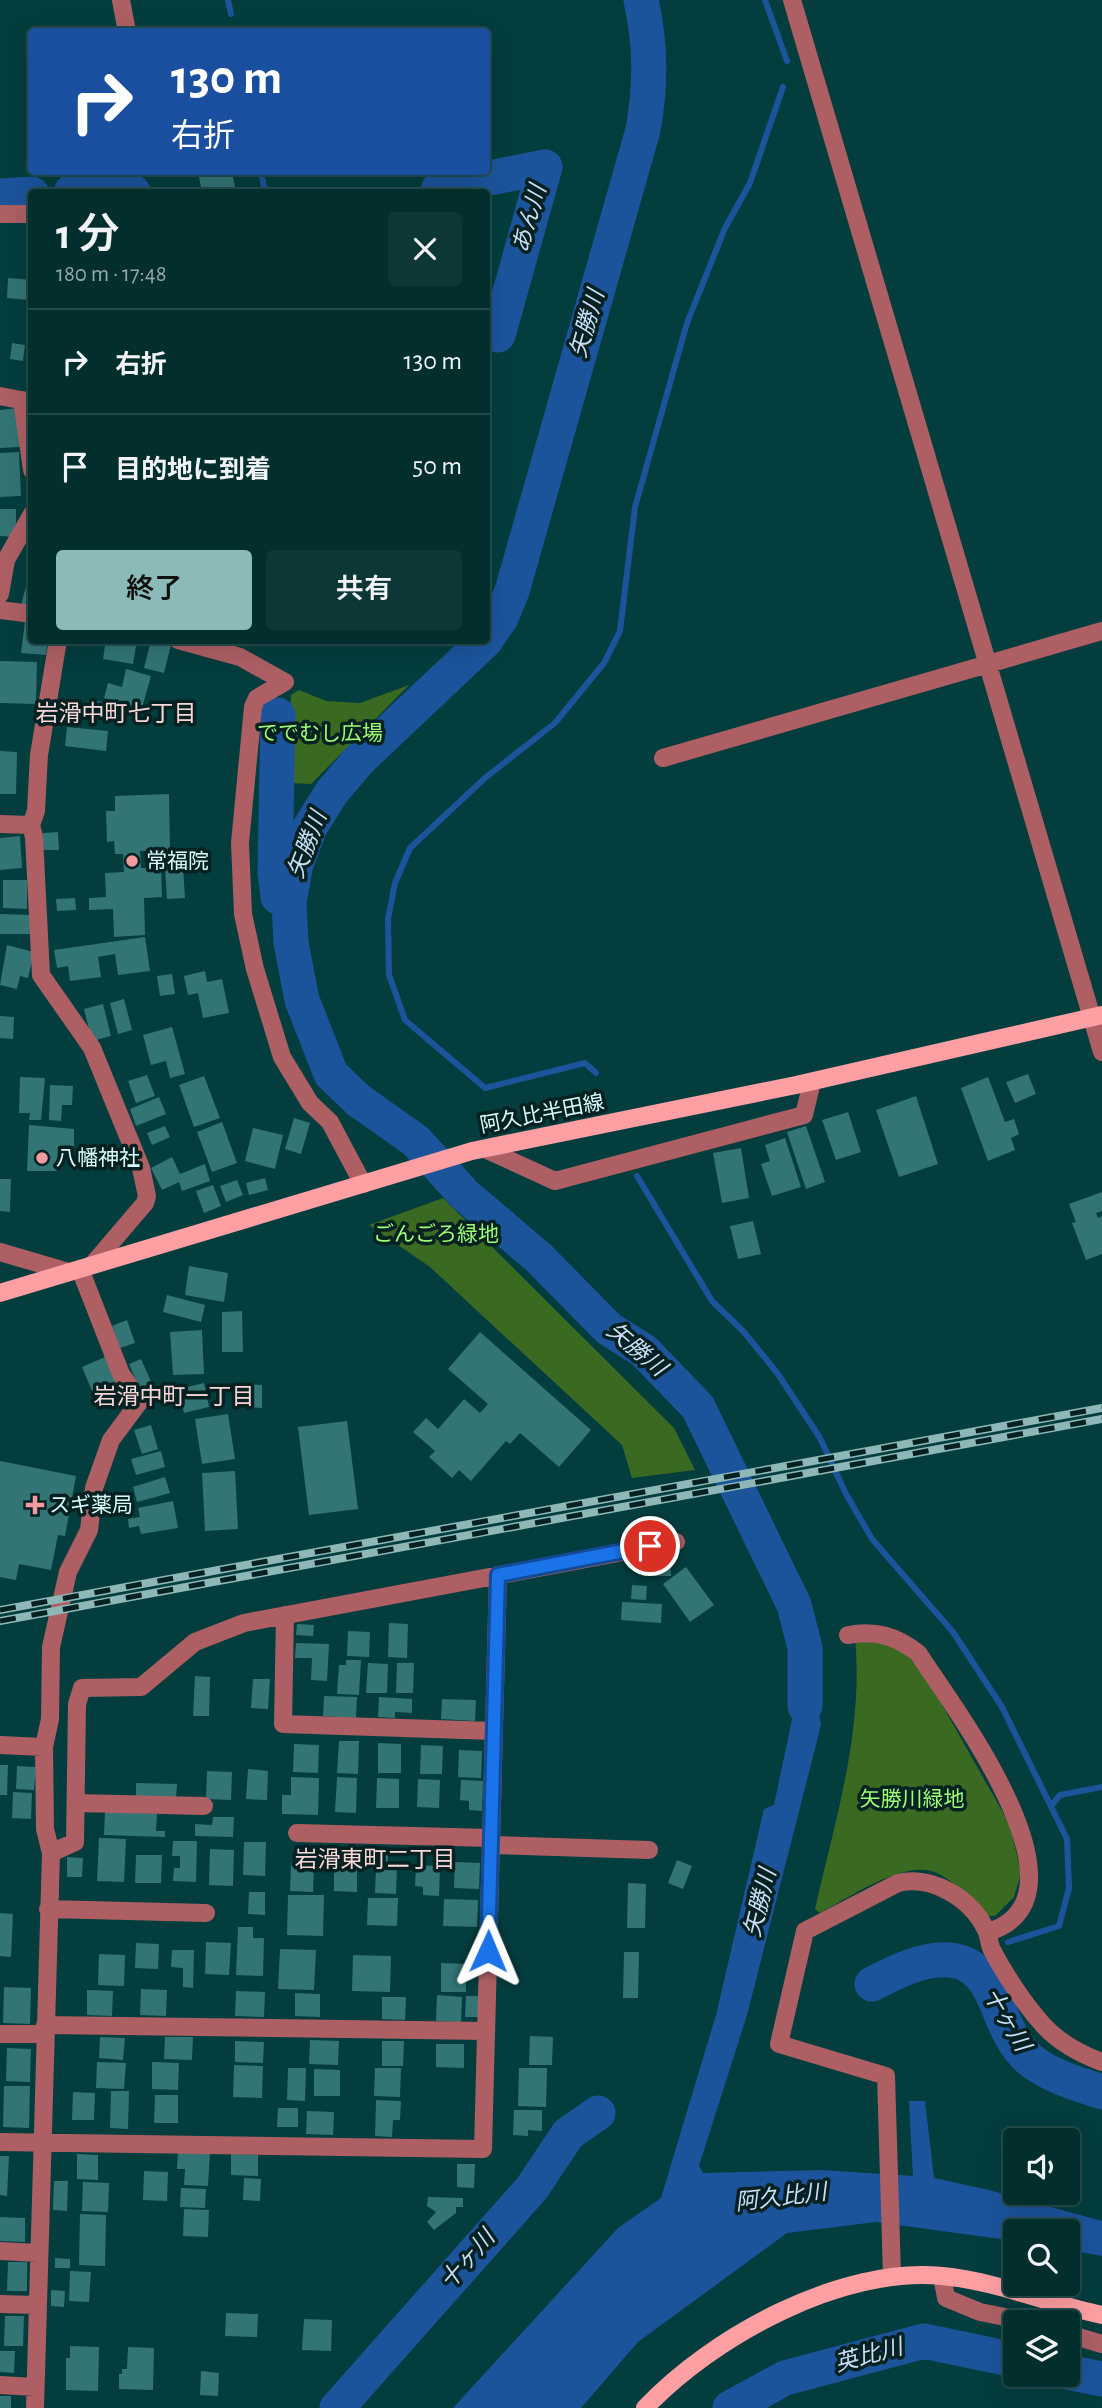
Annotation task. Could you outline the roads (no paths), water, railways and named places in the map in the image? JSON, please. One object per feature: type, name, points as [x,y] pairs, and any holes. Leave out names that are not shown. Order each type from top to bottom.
[{"type":"main road","name":"阿久比半田線","points":[[0,1293],[479,1150],[812,1082],[1096,1016]]},
{"type":"main road","points":[[645,2408],[708,2354],[761,2323],[818,2296],[892,2276],[942,2276],[1102,2315]]},
{"type":"street","points":[[121,0],[126,28]]},
{"type":"street","points":[[792,0],[988,663],[1096,1016],[1102,1052]]},
{"type":"street","points":[[0,214],[28,214]]},
{"type":"street","points":[[0,397],[27,401]]},
{"type":"street","points":[[0,594],[6,560],[28,521]]},
{"type":"street","points":[[0,610],[28,614]]},
{"type":"street","points":[[663,758],[1102,631]]},
{"type":"street","points":[[57,644],[39,755],[36,811],[31,825],[34,837],[41,975],[92,1048],[141,1168],[147,1196],[145,1203],[80,1268]]},
{"type":"street","points":[[193,644],[240,657],[286,675],[257,698],[253,707],[240,843],[243,914],[264,1004],[282,1057],[310,1103],[330,1122],[363,1184]]},
{"type":"street","points":[[0,824],[31,825]]},
{"type":"street","points":[[479,1150],[555,1181],[804,1115],[812,1082]]},
{"type":"street","points":[[0,1252],[80,1268]]},
{"type":"street","points":[[35,2408],[51,1853],[45,1829],[44,1747],[50,1719],[51,1647],[68,1572],[89,1530],[94,1488],[111,1440],[140,1401],[121,1374],[80,1268]]},
{"type":"street","points":[[51,1853],[75,1842],[76,1704],[82,1688],[141,1687],[195,1642],[244,1623],[676,1542]]},
{"type":"street","points":[[0,2142],[483,2149],[498,1575]]},
{"type":"street","points":[[285,1615],[283,1724],[494,1731]]},
{"type":"street","points":[[848,1635],[883,1634],[903,1642],[918,1653],[992,1767],[1020,1825],[1031,1877],[1023,1904],[1001,1928],[988,1932]]},
{"type":"street","points":[[0,1745],[44,1747]]},
{"type":"street","points":[[76,1803],[204,1806]]},
{"type":"street","points":[[297,1833],[649,1850]]},
{"type":"street","points":[[892,2276],[886,2076],[779,2044],[805,1931],[898,1882],[915,1879],[930,1881],[957,1897],[988,1932],[991,1948],[1044,2025],[1077,2053],[1102,2062]]},
{"type":"street","points":[[48,1909],[206,1913]]},
{"type":"street","points":[[0,2034],[44,2029],[486,2031]]},
{"type":"street","points":[[0,2252],[38,2253]]},
{"type":"street","points":[[942,2276],[946,2298],[980,2312],[1003,2317]]},
{"type":"street","points":[[0,2304],[37,2305]]},
{"type":"street","points":[[1080,2338],[1102,2344]]},
{"type":"street","points":[[0,2385],[36,2387]]},
{"type":"water","name":"阿久比川","points":[[807,1648],[821,1725],[747,2015],[699,2166],[703,2173],[821,2170],[913,2176],[909,2101],[925,2101],[934,2178],[1003,2194],[1003,2205],[1044,2205],[1102,2221],[1102,2256],[1080,2252],[1080,2219],[1003,2219],[1003,2239],[876,2222],[787,2233],[638,2342],[581,2408],[453,2408],[618,2228],[661,2198],[716,2015],[764,1809],[774,1805]]},
{"type":"waterway","points":[[228,0],[231,14]]},
{"type":"waterway","name":"矢勝川","points":[[490,633],[501,618],[512,591],[643,130],[649,65],[641,0]]},
{"type":"waterway","points":[[765,0],[787,61]]},
{"type":"waterway","points":[[596,1073],[585,1063],[485,1088],[405,1020],[389,975],[388,919],[395,883],[410,848],[485,778],[555,723],[604,663],[620,631],[635,507],[687,323],[725,228],[750,183],[783,87]]},
{"type":"waterway","name":"あん川","points":[[439,188],[545,167],[498,335]]},
{"type":"waterway","name":"あん川","points":[[438,189],[542,171],[499,331],[505,330]]},
{"type":"waterway","points":[[262,175],[264,189]]},
{"type":"waterway","name":"あん川","points":[[0,196],[28,194]]},
{"type":"waterway","name":"矢勝川","points":[[482,644],[359,760],[332,792],[310,827],[296,864],[289,902],[291,943],[302,1000],[331,1074],[358,1100],[416,1141],[465,1195],[538,1257],[609,1329],[644,1351],[698,1407],[794,1605],[805,1648],[805,1706]]},
{"type":"waterway","points":[[278,715],[275,872],[278,897]]},
{"type":"waterway","points":[[637,1176],[712,1301],[743,1331],[778,1374],[820,1438],[846,1494],[872,1539],[953,1632],[1002,1707],[1067,1839],[1069,1888],[1059,1926],[1008,1942]]},
{"type":"waterway","points":[[1051,1806],[1060,1795],[1102,1787]]},
{"type":"waterway","name":"十ヶ川","points":[[872,1984],[902,1970],[935,1960],[951,1960],[965,1964],[979,1973],[990,1989],[1011,2035],[1029,2059],[1055,2075],[1102,2092]]},
{"type":"waterway","name":"十ヶ川","points":[[337,2408],[532,2188],[568,2134],[598,2113]]},
{"type":"waterway","name":"英比川","points":[[730,2408],[785,2378],[924,2341],[1003,2357]]},
{"type":"waterway","name":"英比川","points":[[1080,2374],[1102,2379]]},
{"type":"railway","points":[[0,1610],[1102,1408]]},
{"type":"railway","points":[[0,1621],[1102,1419]]},
{"type":"place","name":"常福院","points":[[132,861]]},
{"type":"place","name":"八幡神社","points":[[42,1158]]},
{"type":"place","name":"スギ薬局","points":[[35,1505]]},
{"type":"district","name":"岩滑中町七丁目","points":[[116,714]]},
{"type":"district","name":"岩滑中町一丁目","points":[[174,1397]]},
{"type":"district","name":"岩滑東町二丁目","points":[[375,1860]]},
{"type":"park label","name":"ででむし広場","points":[[320,733]]},
{"type":"park label","name":"ごんごろ緑地","points":[[436,1234]]},
{"type":"park label","name":"矢勝川緑地","points":[[912,1799]]}]
